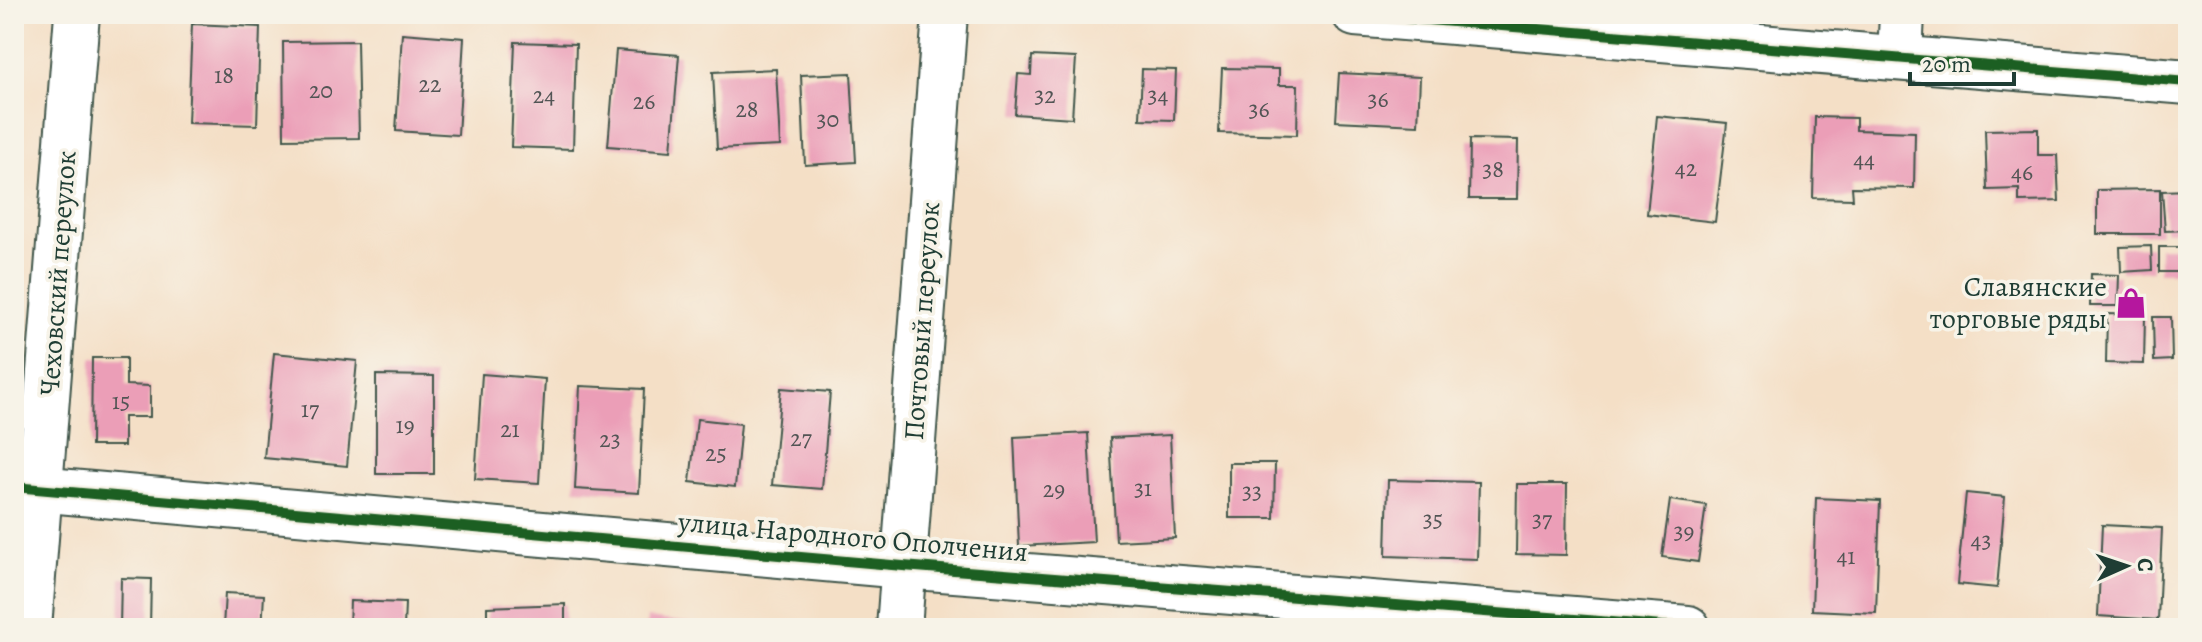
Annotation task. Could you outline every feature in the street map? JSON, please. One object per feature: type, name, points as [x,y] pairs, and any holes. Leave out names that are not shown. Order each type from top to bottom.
[{"type":"street","name":"Чеховский переулок","points":[[29,628],[28,488],[77,14]]},
{"type":"street","name":"Почтовый переулок","points":[[899,628],[945,14]]},
{"type":"street","points":[[1355,14],[2188,82]]},
{"type":"street","points":[[1900,57],[1902,14]]},
{"type":"street","name":"улица Народного Ополчения","points":[[28,488],[903,566],[1688,628]]},
{"type":"building","points":[[2152,14],[2188,14],[2188,18],[2152,17]]},
{"type":"building","points":[[192,24],[260,27],[257,125],[188,123]]},
{"type":"building","points":[[402,33],[464,38],[458,135],[396,131]]},
{"type":"building","points":[[357,41],[359,138],[284,139],[283,42]]},
{"type":"building","points":[[515,42],[576,44],[573,149],[511,147]]},
{"type":"building","points":[[616,50],[679,55],[671,151],[608,146]]},
{"type":"building","points":[[1032,56],[1076,58],[1072,118],[1015,114],[1018,74],[1031,75]]},
{"type":"building","points":[[1222,68],[1279,69],[1279,85],[1298,85],[1297,135],[1219,133]]},
{"type":"building","points":[[776,69],[780,146],[717,149],[713,72]]},
{"type":"building","points":[[1142,69],[1176,70],[1174,120],[1140,119]]},
{"type":"building","points":[[851,73],[856,162],[805,165],[801,75]]},
{"type":"building","points":[[1339,73],[1420,77],[1418,125],[1336,121]]},
{"type":"building","points":[[1657,116],[1727,123],[1715,222],[1647,214]]},
{"type":"building","points":[[1815,117],[1856,118],[1856,130],[1915,132],[1914,188],[1852,187],[1853,199],[1813,198]]},
{"type":"building","points":[[2038,129],[2038,155],[2057,155],[2059,201],[2019,202],[2019,189],[1987,190],[1985,130]]},
{"type":"building","points":[[1470,139],[1518,140],[1517,199],[1469,199]]},
{"type":"building","points":[[2160,189],[2160,234],[2097,234],[2097,190]]},
{"type":"building","points":[[2188,190],[2188,230],[2165,231],[2162,191]]},
{"type":"building","points":[[2151,246],[2152,270],[2121,272],[2120,247]]},
{"type":"building","points":[[2159,247],[2188,247],[2188,272],[2159,272]]},
{"type":"building","points":[[2091,274],[2119,275],[2118,306],[2090,306]]},
{"type":"building","points":[[2107,314],[2145,315],[2144,364],[2106,363]]},
{"type":"building","points":[[2153,317],[2171,317],[2172,360],[2154,361]]},
{"type":"building","points":[[274,353],[357,361],[347,466],[264,458]]},
{"type":"building","points":[[92,358],[126,358],[126,385],[150,386],[150,417],[124,417],[124,446],[91,446]]},
{"type":"building","points":[[482,374],[545,379],[539,483],[475,479]]},
{"type":"building","points":[[376,375],[434,376],[434,474],[376,474]]},
{"type":"building","points":[[580,386],[644,389],[639,493],[575,489]]},
{"type":"building","points":[[781,388],[830,392],[822,489],[772,485]]},
{"type":"building","points":[[697,419],[741,424],[735,487],[690,482]]},
{"type":"building","points":[[1088,433],[1094,542],[1019,546],[1014,437]]},
{"type":"building","points":[[1170,435],[1175,538],[1116,541],[1110,438]]},
{"type":"building","points":[[1229,463],[1275,463],[1274,518],[1229,518]]},
{"type":"building","points":[[1388,480],[1479,482],[1477,559],[1386,556]]},
{"type":"building","points":[[1517,484],[1567,484],[1566,555],[1516,554]]},
{"type":"building","points":[[1966,493],[2005,497],[1997,588],[1957,584]]},
{"type":"building","points":[[1816,498],[1880,501],[1876,613],[1812,610]]},
{"type":"building","points":[[1670,500],[1706,505],[1698,562],[1662,557]]},
{"type":"building","points":[[2102,525],[2162,528],[2158,620],[2098,616]]},
{"type":"building","points":[[121,578],[151,579],[150,628],[120,628]]},
{"type":"building","points":[[225,593],[264,595],[262,628],[223,628]]},
{"type":"building","points":[[350,601],[405,603],[404,628],[349,628]]},
{"type":"building","points":[[565,604],[565,628],[487,628],[487,607]]},
{"type":"building","points":[[647,618],[691,623],[690,628],[646,628]]},
{"type":"cycle path","points":[[1355,14],[2188,82]]},
{"type":"cycle path","points":[[14,487],[903,566],[1688,628]]},
{"type":"place","name":"Славянские торговые ряды","points":[[2131,303]]}]
